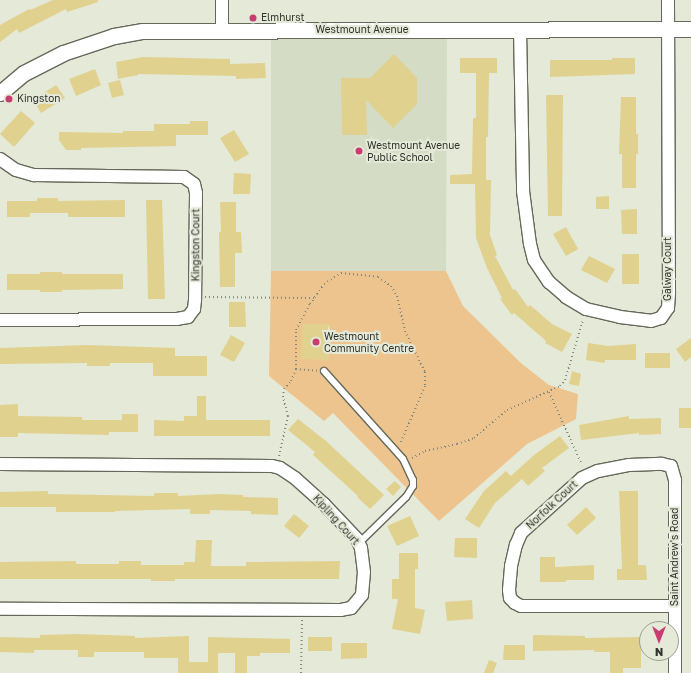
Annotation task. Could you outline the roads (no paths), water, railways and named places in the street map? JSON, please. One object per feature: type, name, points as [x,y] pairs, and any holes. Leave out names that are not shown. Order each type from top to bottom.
[{"type":"street","points":[[222,0],[222,31]]},
{"type":"street","name":"Galway Court","points":[[520,29],[523,191],[530,244],[534,260],[549,282],[566,297],[586,309],[620,317],[651,320],[661,318],[668,308],[668,0]]},
{"type":"street","name":"Westmount Avenue","points":[[0,93],[24,73],[63,52],[114,36],[143,31],[691,29]]},
{"type":"street","name":"Kingston Court","points":[[0,159],[16,170],[34,175],[174,176],[189,179],[194,184],[196,193],[196,297],[194,309],[188,317],[177,320],[0,320]]},
{"type":"street","name":"Kipling Court","points":[[0,464],[276,467],[291,474],[324,504],[359,543],[363,556],[364,586],[362,595],[357,602],[351,608],[341,610],[0,609]]},
{"type":"street","name":"Norfolk Court","points":[[672,466],[662,464],[629,465],[598,471],[571,486],[521,533],[510,566],[510,598],[521,606],[674,606]]},
{"type":"street","name":"Saint Andrew's Road","points":[[672,466],[675,480],[675,673]]},
{"type":"lane","points":[[324,371],[405,462],[413,480],[411,492],[359,543]]},
{"type":"place","name":"Elmhurst","points":[[253,18]]},
{"type":"place","name":"Kingston","points":[[9,99]]},
{"type":"place","name":"Westmount Avenue Public School","points":[[359,151]]},
{"type":"place","name":"Westmount Community Centre","points":[[316,342]]}]
